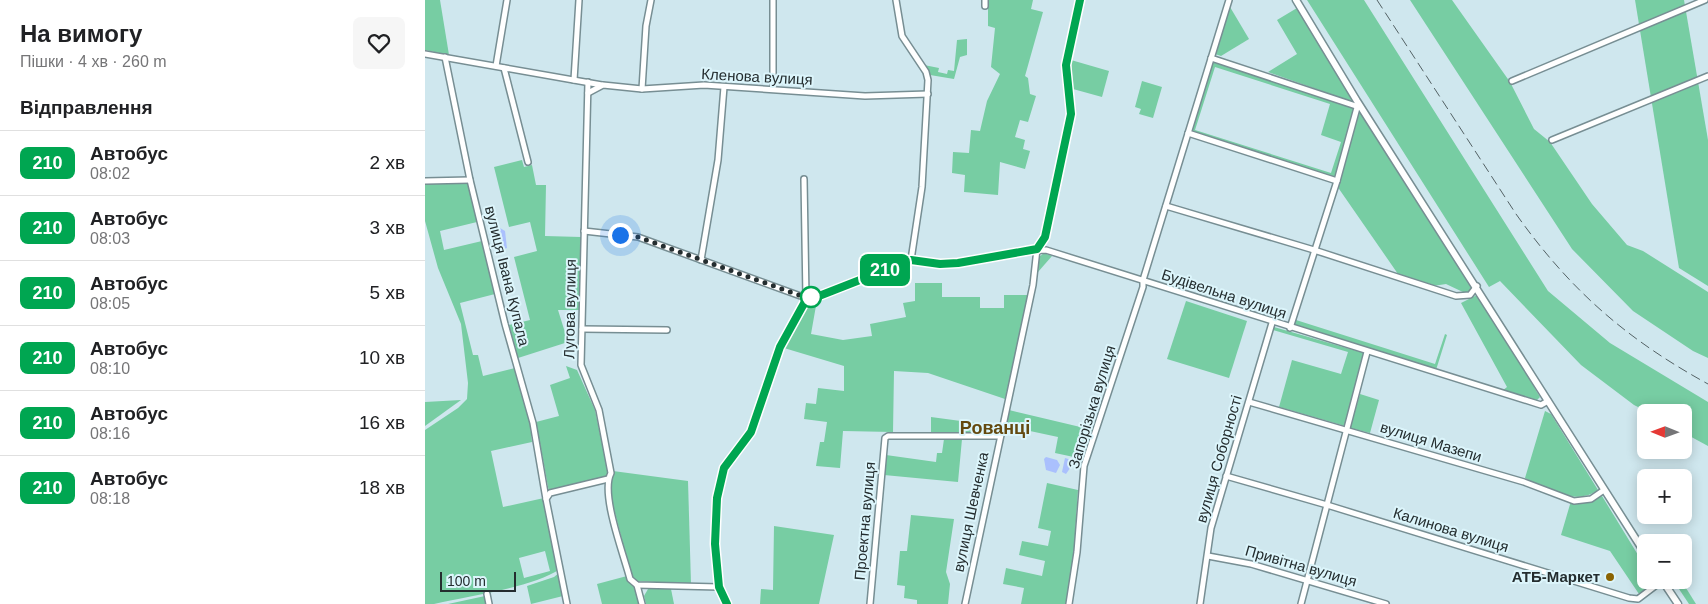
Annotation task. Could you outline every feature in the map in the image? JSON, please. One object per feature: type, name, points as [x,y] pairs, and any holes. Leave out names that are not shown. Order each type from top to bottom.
[{"type":"main road","points":[[1296,0],[1358,104],[1477,286],[1637,541]]},
{"type":"main road","points":[[1668,589],[1678,604]]},
{"type":"street","points":[[496,66],[507,0]]},
{"type":"street","points":[[574,80],[579,0]]},
{"type":"street","points":[[642,90],[646,26],[651,0]]},
{"type":"street","points":[[773,0],[773,88]]},
{"type":"street","points":[[896,0],[899,28],[902,36],[926,72],[928,94],[922,187],[911,260]]},
{"type":"street","name":"вулиця Шевченка","points":[[965,604],[999,436],[1033,285],[1037,249],[1045,237],[1071,114],[1066,65],[1080,0]]},
{"type":"street","name":"Будівельна вулиця","points":[[1229,0],[1143,280],[1272,323],[1541,405],[1548,401]]},
{"type":"street","points":[[1512,81],[1705,0]]},
{"type":"street","name":"Кленова вулиця","points":[[425,54],[642,90],[704,85],[773,88],[865,96],[928,94]]},
{"type":"street","name":"вулиця Івана Купала","points":[[445,58],[470,180],[505,324],[533,423],[562,569],[567,604]]},
{"type":"street","points":[[1211,58],[1358,104],[1337,181],[1289,328]]},
{"type":"street","points":[[504,68],[528,162]]},
{"type":"street","points":[[1552,140],[1708,76]]},
{"type":"street","name":"Лугова вулиця","points":[[588,82],[581,365],[599,410],[611,473],[608,480],[608,494],[630,579],[637,585],[642,604]]},
{"type":"street","points":[[588,93],[603,85]]},
{"type":"street","points":[[701,260],[718,160],[724,87]]},
{"type":"street","points":[[1188,133],[1337,181]]},
{"type":"street","points":[[425,181],[470,180]]},
{"type":"street","points":[[727,604],[719,587],[715,544],[717,498],[724,468],[751,432],[780,347],[807,298],[804,180]]},
{"type":"street","points":[[1166,206],[1314,250],[1456,296],[1470,295],[1477,286]]},
{"type":"street","points":[[584,231],[638,237],[807,298],[819,296],[911,260],[940,264],[958,263],[1037,249],[1143,280]]},
{"type":"street","name":"Запорізька вулиця","points":[[1069,604],[1077,552],[1085,466],[1143,288],[1143,280]]},
{"type":"street","name":"вулиця Соборності","points":[[1200,604],[1211,528],[1272,323]]},
{"type":"street","points":[[582,328],[667,330]]},
{"type":"street","points":[[1301,604],[1367,352]]},
{"type":"street","name":"вулиця Мазепи","points":[[1249,402],[1524,482],[1574,501],[1591,499],[1604,490]]},
{"type":"street","name":"Проектна вулиця","points":[[870,604],[884,441],[888,436],[999,436]]},
{"type":"street","name":"Калинова вулиця","points":[[1226,476],[1327,504],[1629,598],[1638,599],[1651,589]]},
{"type":"street","points":[[547,499],[550,494],[608,480]]},
{"type":"street","name":"Привітна вулиця","points":[[1208,556],[1251,564],[1386,604]]},
{"type":"street","points":[[637,585],[719,587]]},
{"type":"street","points":[[487,594],[489,604]]},
{"type":"green space","points":[[425,0],[440,0],[449,55],[425,50]]},
{"type":"green space","points":[[988,0],[1033,0],[1031,9],[1043,12],[1025,76],[1028,78],[1030,94],[1036,96],[1028,122],[1020,120],[1015,137],[1025,140],[1023,149],[1030,151],[1025,169],[1000,162],[998,195],[964,192],[965,175],[952,173],[953,152],[969,153],[971,130],[980,131],[987,101],[1000,74],[991,67],[995,28],[988,26]]},
{"type":"green space","points":[[1307,0],[1364,0],[1548,291],[1610,343],[1708,402],[1708,446],[1693,438],[1693,404],[1637,404],[1637,406],[1634,405],[1581,365],[1500,281],[1489,287]]},
{"type":"green space","points":[[1410,0],[1452,0],[1510,82],[1534,129],[1550,142],[1592,204],[1627,245],[1643,251],[1708,292],[1708,358],[1693,351],[1633,311],[1572,249]]},
{"type":"green space","points":[[1635,0],[1684,0],[1708,140],[1708,286],[1679,268]]},
{"type":"green space","points":[[1230,7],[1249,39],[1221,56],[1215,54]]},
{"type":"green space","points":[[1297,8],[1356,100],[1353,102],[1268,72],[1297,54],[1277,20]]},
{"type":"green space","points":[[967,39],[967,55],[960,57],[954,79],[930,75],[924,65],[939,68],[938,72],[947,74],[948,70],[954,71],[957,40]]},
{"type":"green space","points":[[1071,60],[1109,71],[1102,97],[1073,89]]},
{"type":"green space","points":[[1212,62],[1356,109],[1336,179],[1191,132]],"holes":[[[1215,67],[1330,104],[1321,135],[1341,142],[1331,173],[1195,130]]]},
{"type":"green space","points":[[1142,81],[1162,87],[1153,118],[1139,114],[1141,109],[1135,107]]},
{"type":"green space","points":[[1360,108],[1472,287],[1470,292],[1465,293],[1446,284],[1433,286],[1398,274],[1337,186]]},
{"type":"green space","points":[[522,160],[524,167],[532,165],[536,185],[546,185],[545,236],[581,237],[579,310],[558,310],[568,342],[518,358],[509,325],[530,320],[514,257],[537,251],[530,222],[509,227],[494,167]]},
{"type":"green space","points":[[467,182],[477,222],[440,231],[444,250],[482,241],[495,294],[460,303],[473,355],[478,355],[483,376],[515,368],[530,424],[532,442],[491,451],[503,507],[544,498],[560,569],[548,576],[499,591],[434,604],[425,604],[425,430],[458,408],[467,399],[468,383],[461,324],[438,268],[425,221],[425,183]],"holes":[[[545,551],[550,571],[524,578],[519,558]]]},
{"type":"green space","points":[[1044,253],[1052,256],[1038,272],[1039,257]]},
{"type":"green space","points":[[915,283],[942,283],[942,297],[980,297],[980,308],[1004,308],[1004,295],[1029,295],[1005,399],[928,373],[894,371],[893,432],[843,431],[840,468],[816,466],[820,442],[824,442],[827,422],[804,419],[806,403],[816,404],[818,388],[844,391],[844,366],[784,348],[807,304],[808,307],[817,300],[811,334],[843,340],[872,336],[870,324],[906,317],[903,303],[915,301]]},
{"type":"green space","points":[[1477,295],[1536,385],[1534,387],[1540,397],[1537,400],[1502,391],[1507,387],[1461,303]]},
{"type":"green space","points":[[1186,301],[1247,321],[1229,378],[1167,359]]},
{"type":"green space","points":[[1296,320],[1435,364],[1445,334],[1447,335],[1436,370],[1294,326]]},
{"type":"green space","points":[[1274,327],[1364,353],[1345,426],[1279,407],[1292,360],[1341,374],[1348,352],[1273,330]]},
{"type":"green space","points":[[566,366],[577,370],[595,410],[608,473],[606,478],[549,492],[536,422],[559,416],[550,385],[570,378]]},
{"type":"green space","points":[[1360,394],[1379,400],[1370,433],[1350,428]]},
{"type":"green space","points":[[461,400],[425,426],[425,402]]},
{"type":"green space","points":[[1009,410],[1093,430],[1083,459],[1055,453],[1058,437],[1006,426]]},
{"type":"green space","points":[[1545,411],[1551,414],[1598,490],[1580,497],[1571,496],[1552,491],[1525,478]]},
{"type":"green space","points":[[931,417],[983,424],[982,433],[931,433]]},
{"type":"green space","points":[[944,439],[962,439],[958,482],[884,475],[886,455],[936,462],[937,453],[942,453]]},
{"type":"green space","points":[[613,471],[688,481],[691,584],[637,581],[632,578],[610,494]]},
{"type":"green space","points":[[1047,483],[1078,490],[1074,551],[1066,604],[1021,604],[1024,588],[1003,584],[1006,568],[1042,576],[1045,561],[1019,555],[1022,541],[1048,546],[1051,531],[1038,528]]},
{"type":"green space","points":[[1602,496],[1637,553],[1637,589],[1646,589],[1639,594],[1610,551],[1561,535],[1571,501],[1586,503]]},
{"type":"green space","points":[[911,515],[954,519],[946,572],[950,584],[948,604],[917,604],[917,600],[904,598],[905,586],[897,585],[900,551],[907,551]]},
{"type":"green space","points":[[774,526],[834,535],[819,604],[760,604],[761,589],[773,590]]},
{"type":"green space","points":[[560,572],[563,596],[531,604],[527,586],[554,577]]},
{"type":"green space","points":[[627,576],[636,591],[640,604],[602,604],[597,584]]},
{"type":"green space","points":[[648,589],[671,589],[674,604],[646,604],[644,596]]},
{"type":"green space","points":[[1679,589],[1687,589],[1696,604],[1689,604]]},
{"type":"green space","points":[[485,596],[487,604],[448,604]]},
{"type":"water","points":[[500,228],[505,231],[507,248],[496,252],[489,232]]},
{"type":"water","points":[[1046,457],[1057,460],[1060,465],[1056,473],[1046,470],[1044,459]]},
{"type":"water","points":[[1065,458],[1075,461],[1066,474],[1062,472]]},
{"type":"railway","points":[[1377,0],[1516,214],[1557,266],[1601,311],[1625,330],[1678,367],[1708,384]]},
{"type":"bus line","name":"210","points":[[727,604],[719,587],[715,544],[717,498],[724,468],[751,432],[780,347],[807,298],[819,296],[911,260],[940,264],[958,263],[1037,249],[1045,237],[1071,114],[1066,65],[1080,0]]},
{"type":"place","name":"АТБ-Маркет","points":[[1610,577]]},
{"type":"district","name":"Рованці","points":[[995,428]]},
{"type":"route","points":[[620,235],[638,237],[807,298],[811,297]]}]
